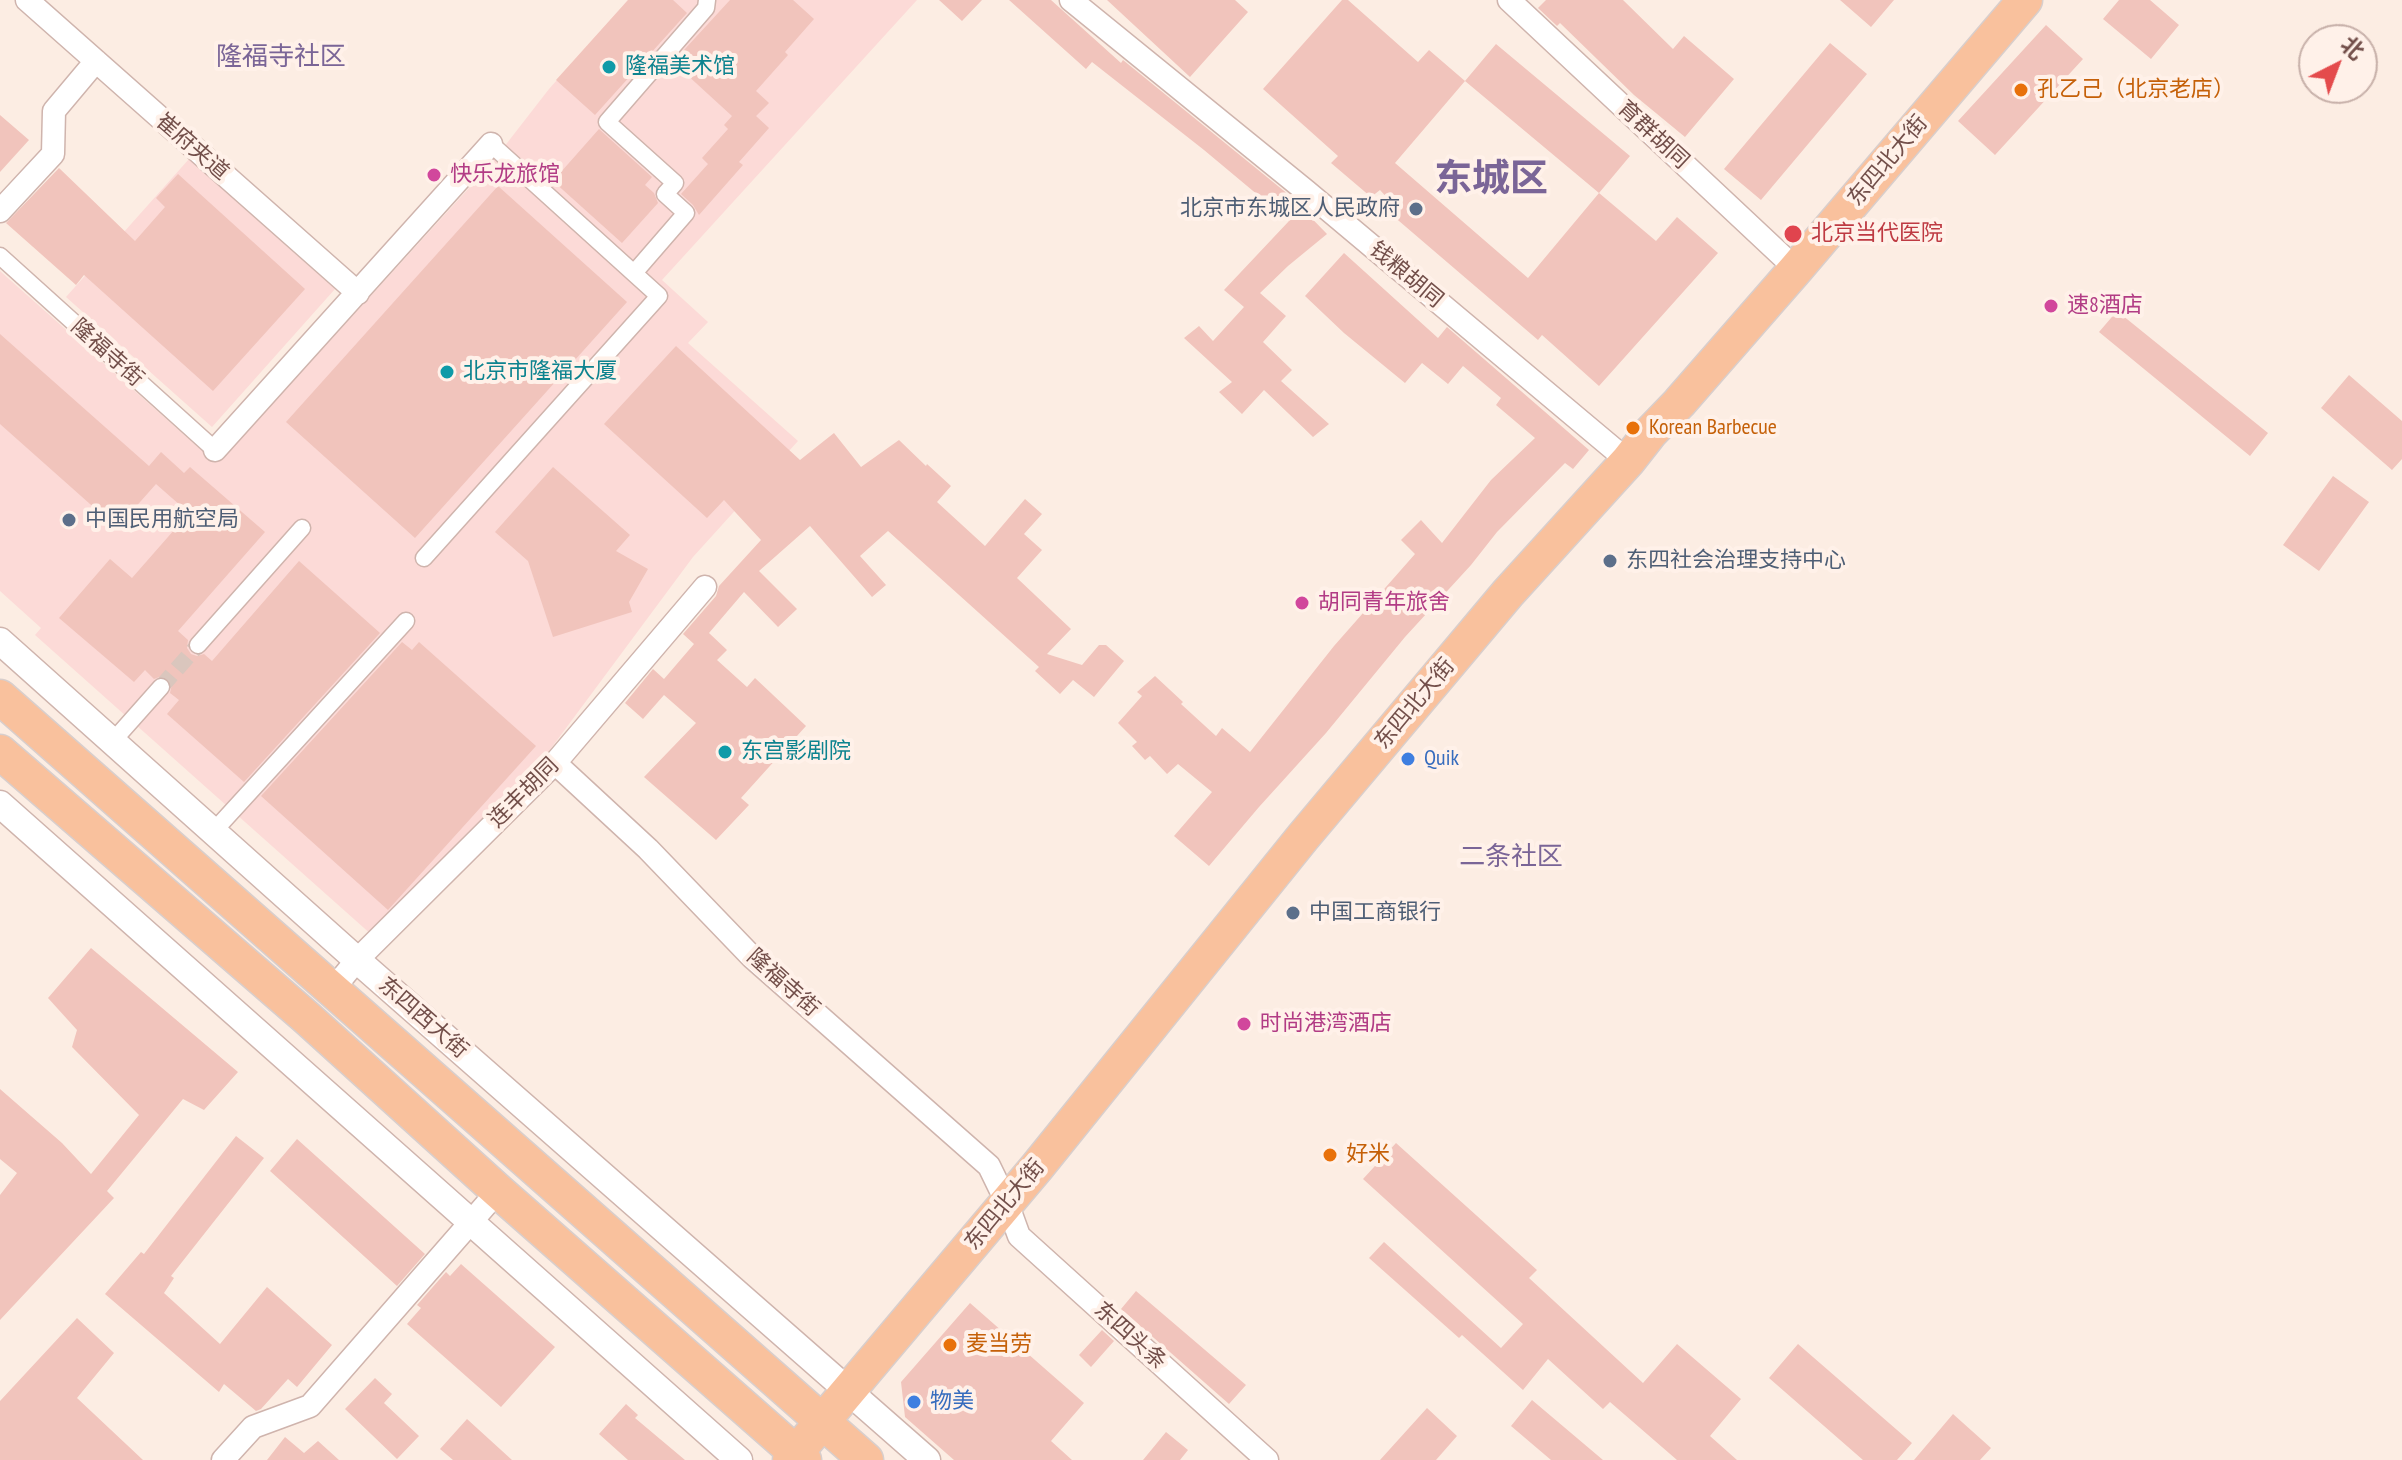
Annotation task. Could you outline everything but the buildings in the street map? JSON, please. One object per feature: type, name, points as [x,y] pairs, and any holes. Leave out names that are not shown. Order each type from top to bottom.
[{"type":"main road","name":"东四北大街","points":[[797,1458],[823,1422],[1007,1203],[1303,837],[1508,593],[1796,269],[2025,0]]},
{"type":"main road","name":"东四西大街","points":[[0,697],[866,1460]]},
{"type":"main road","points":[[0,752],[307,1018],[797,1458]]},
{"type":"street","name":"崔府夹道","points":[[27,0],[358,293]]},
{"type":"street","points":[[634,273],[686,213],[665,194],[675,183],[607,122],[706,8],[707,0]]},
{"type":"street","name":"钱粮胡同","points":[[1071,0],[1306,191],[1628,461]]},
{"type":"street","name":"育群胡同","points":[[1509,0],[1796,269]]},
{"type":"street","points":[[0,211],[53,154],[54,111],[96,61]]},
{"type":"street","points":[[215,450],[491,144],[659,296],[424,558]]},
{"type":"street","name":"隆福寺街","points":[[0,256],[215,450]]},
{"type":"street","points":[[198,645],[302,528]]},
{"type":"street","name":"连丰胡同","points":[[333,989],[357,960],[555,763],[705,587]]},
{"type":"street","points":[[213,832],[406,621]]},
{"type":"street","name":"东四西大街","points":[[0,641],[357,960],[927,1460]]},
{"type":"street","points":[[113,741],[161,687]]},
{"type":"street","name":"隆福寺街","points":[[555,763],[648,849],[752,957],[989,1166],[1007,1203]]},
{"type":"street","points":[[0,804],[739,1460]]},
{"type":"street","points":[[223,1460],[253,1427],[310,1406],[498,1191]]},
{"type":"street","name":"东四头条","points":[[1007,1203],[1019,1236],[1267,1460]]},
{"type":"shaded area","points":[[628,0],[917,0],[662,280],[708,322],[688,343],[798,441],[693,557],[549,751],[373,936],[35,635],[41,628],[0,591],[0,271],[200,449],[204,445],[221,460],[490,165],[549,89]]},
{"type":"shaded area","points":[[189,159],[335,289],[212,427],[66,297]]},
{"type":"tunnel","points":[[161,687],[198,645]]},
{"type":"place","name":"隆福美术馆","points":[[609,67]]},
{"type":"place","name":"孔乙己（北京老店）","points":[[2021,90]]},
{"type":"place","name":"快乐龙旅馆","points":[[434,175]]},
{"type":"place","name":"北京市东城区人民政府","points":[[1416,209]]},
{"type":"place","name":"北京当代医院","points":[[1793,234]]},
{"type":"place","name":"速8酒店","points":[[2051,306]]},
{"type":"place","name":"北京市隆福大厦","points":[[447,372]]},
{"type":"place","name":"Korean Barbecue","points":[[1633,428]]},
{"type":"place","name":"中国民用航空局","points":[[69,520]]},
{"type":"place","name":"东四社会治理支持中心","points":[[1610,561]]},
{"type":"place","name":"胡同青年旅舍","points":[[1302,603]]},
{"type":"place","name":"东宫影剧院","points":[[725,752]]},
{"type":"place","name":"Quik","points":[[1408,759]]},
{"type":"place","name":"中国工商银行","points":[[1293,913]]},
{"type":"place","name":"时尚港湾酒店","points":[[1244,1024]]},
{"type":"place","name":"好米","points":[[1330,1155]]},
{"type":"place","name":"麦当劳","points":[[950,1345]]},
{"type":"place","name":"物美","points":[[914,1402]]},
{"type":"district","name":"隆福寺社区","points":[[281,58]]},
{"type":"district","name":"东城区","points":[[1491,180]]},
{"type":"district","name":"二条社区","points":[[1511,858]]}]
